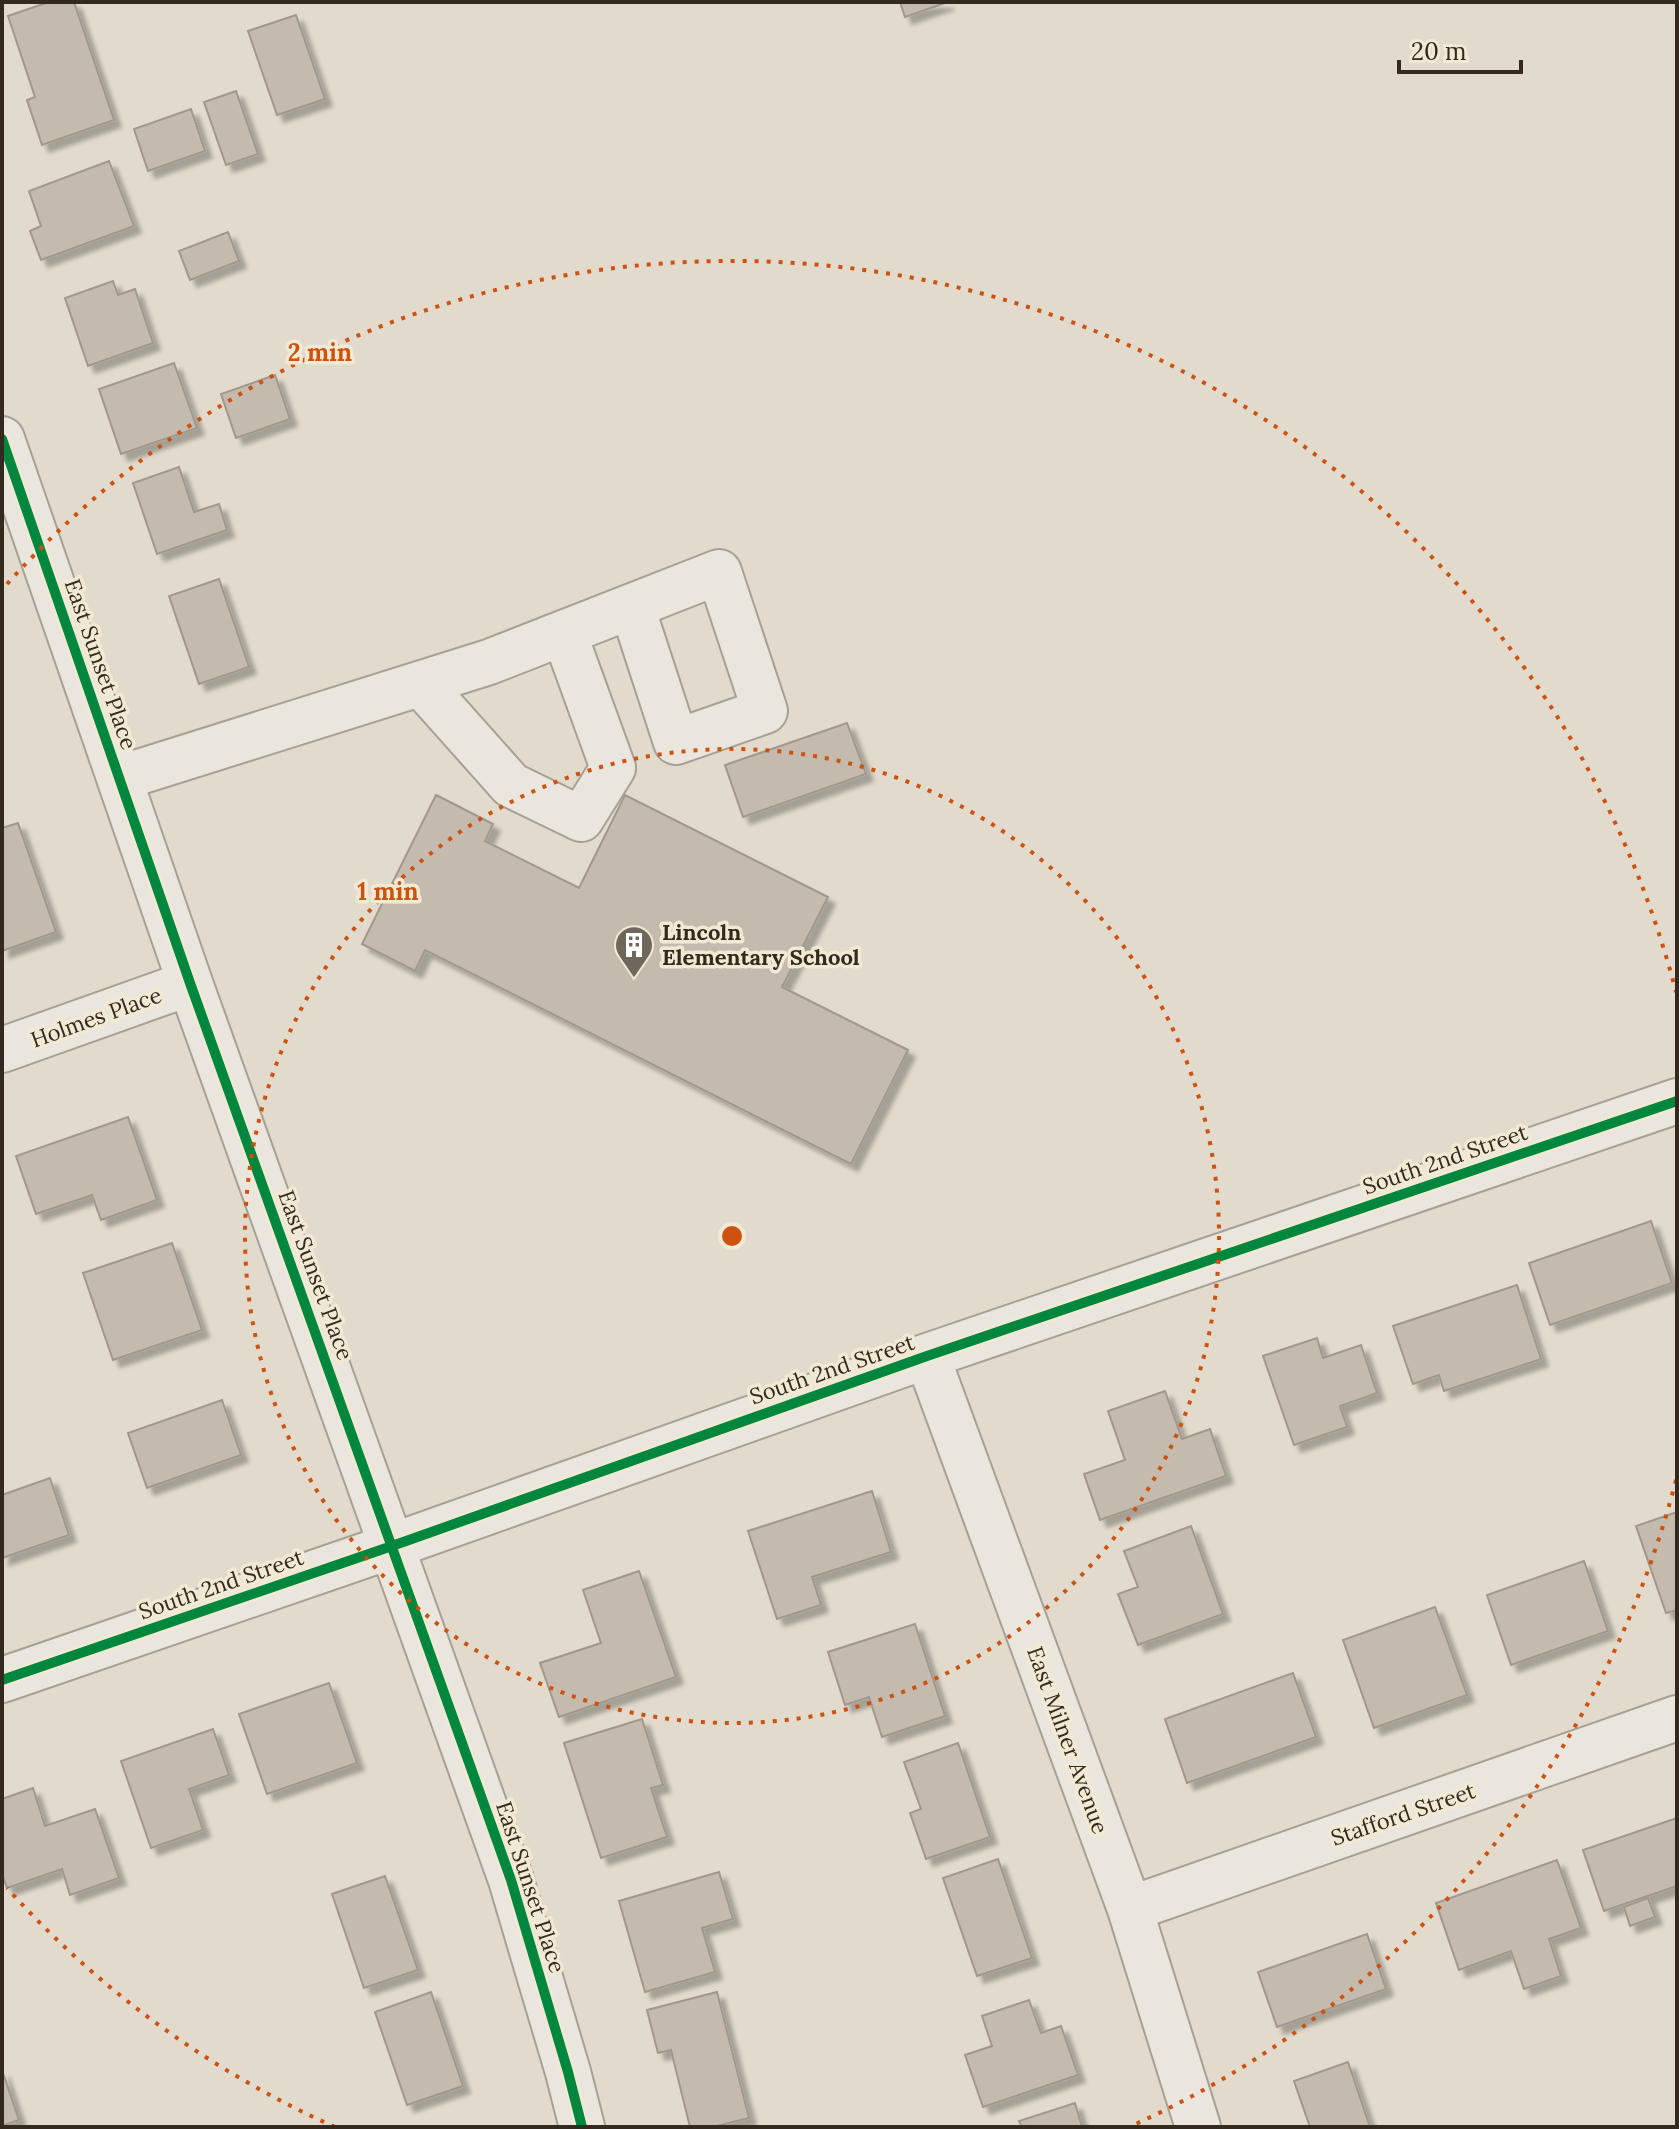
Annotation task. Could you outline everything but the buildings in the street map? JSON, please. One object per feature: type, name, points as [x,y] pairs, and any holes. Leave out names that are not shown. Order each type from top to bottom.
[{"type":"street","name":"East Sunset Place","points":[[2,439],[190,983],[511,1880],[582,2127]]},
{"type":"street","points":[[120,778],[489,662],[632,607]]},
{"type":"street","points":[[421,684],[511,785],[581,819],[613,768],[564,633]]},
{"type":"street","name":"Holmes Place","points":[[2,1050],[190,983]]},
{"type":"street","name":"South 2nd Street","points":[[2,1680],[392,1546],[927,1356],[1677,1101]]},
{"type":"street","name":"East Milner Avenue","points":[[927,1356],[1130,1909],[1198,2127]]},
{"type":"street","name":"Stafford Street","points":[[1130,1909],[1677,1718]]},
{"type":"cycle path","points":[[2,439],[190,983],[511,1880],[582,2127]]},
{"type":"cycle path","points":[[2,1680],[392,1546],[927,1356],[1677,1101]]},
{"type":"place","name":"Lincoln Elementary School","points":[[634,979]]}]
